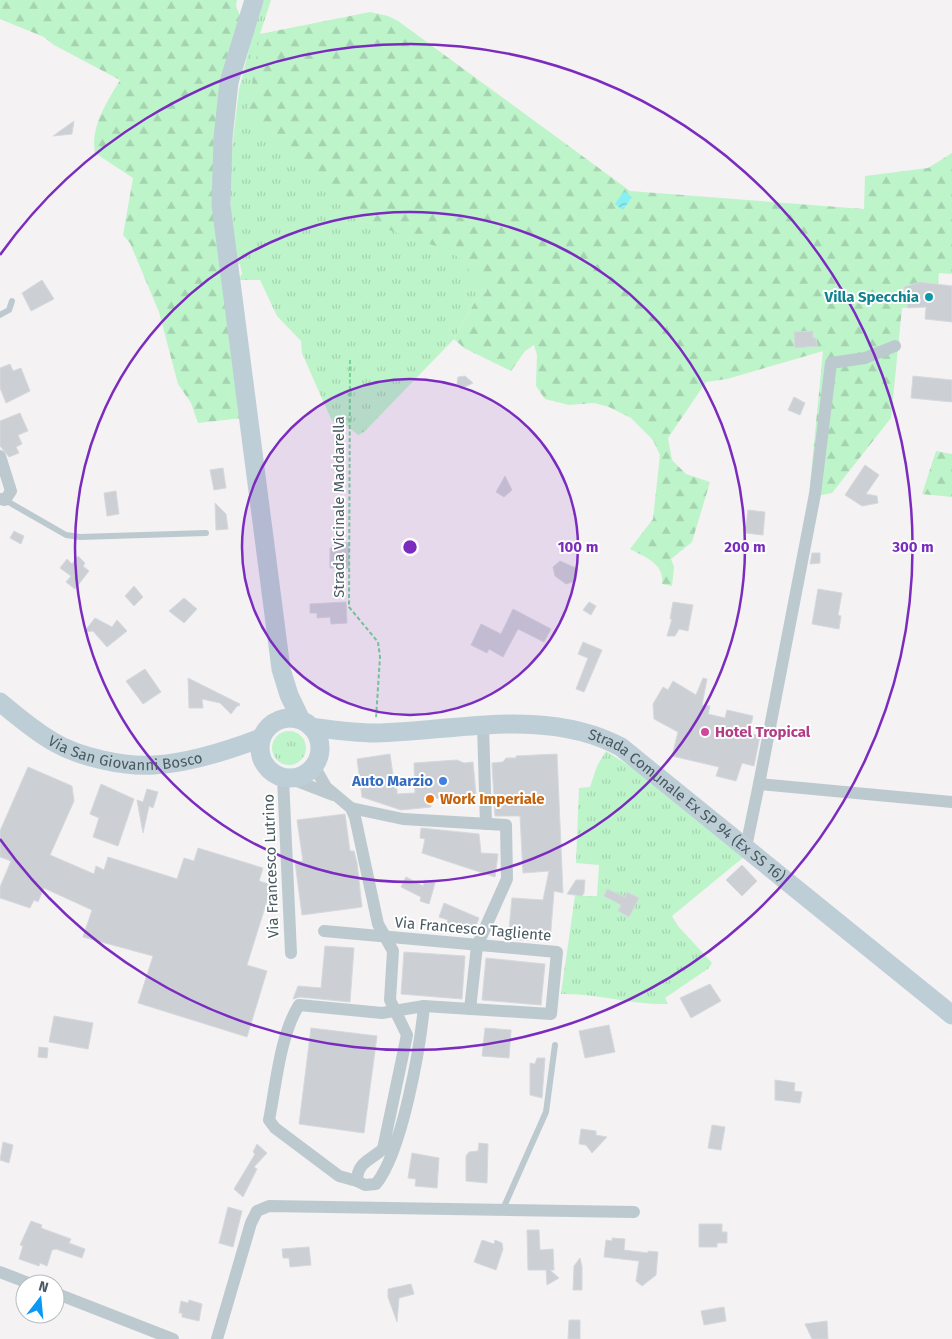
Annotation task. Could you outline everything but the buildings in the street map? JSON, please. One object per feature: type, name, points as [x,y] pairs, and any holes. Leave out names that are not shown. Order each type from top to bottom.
[{"type":"main road","points":[[254,0],[229,82],[223,138],[221,205],[281,669],[279,700],[273,723],[261,738],[259,746],[262,762],[268,769],[286,778],[298,777],[317,760],[320,744],[290,695],[281,669]]},
{"type":"main road","name":"Via San Giovanni Bosco","points":[[0,702],[52,742],[70,750],[108,761],[154,766],[215,754],[261,738]]},
{"type":"main road","points":[[273,723],[291,718],[306,723]]},
{"type":"main road","name":"Strada Comunale Ex SP 94 (Ex SS 16)","points":[[306,723],[375,733]]},
{"type":"main road","name":"Strada Comunale Ex SP 94 (Ex SS 16)","points":[[317,760],[345,741],[375,733],[511,723],[563,727],[599,735],[621,747],[952,1015]]},
{"type":"main road","points":[[215,754],[243,757],[262,762]]},
{"type":"street","points":[[746,847],[815,494],[831,363],[864,358],[895,346]]},
{"type":"street","points":[[0,456],[11,491],[3,499]]},
{"type":"street","points":[[483,726],[486,824]]},
{"type":"street","points":[[317,760],[326,787],[351,808],[378,924],[388,938],[393,951],[390,1000],[407,1035],[387,1134],[382,1149],[373,1158],[362,1163],[357,1173],[356,1181]]},
{"type":"street","points":[[286,778],[340,797]]},
{"type":"street","name":"Via Francesco Lutrino","points":[[286,778],[291,953]]},
{"type":"street","points":[[759,784],[952,802]]},
{"type":"street","points":[[351,808],[403,819],[506,825],[507,879],[476,946],[470,1009],[424,1006],[382,1013],[298,1005],[293,1013],[281,1057],[269,1120],[275,1128],[340,1176],[365,1186],[376,1184],[382,1176],[394,1145],[421,1036],[424,1006]]},
{"type":"street","name":"Via Francesco Tagliente","points":[[324,931],[557,952],[550,1014],[470,1009]]},
{"type":"street","points":[[217,1339],[251,1223],[257,1211],[269,1206],[634,1212]]},
{"type":"street","points":[[0,1272],[15,1278]]},
{"type":"street","points":[[65,1297],[172,1339]]},
{"type":"lane","points":[[0,315],[9,310],[12,302]]},
{"type":"lane","points":[[3,499],[66,535],[80,537],[206,533]]},
{"type":"lane","points":[[502,1210],[546,1112],[555,1045]]},
{"type":"path","name":"Strada Vicinale Maddarella","points":[[350,360],[349,607],[378,642],[380,657],[375,733]]},
{"type":"green space","points":[[0,0],[237,0],[236,6],[240,16],[223,92],[242,418],[198,423],[191,403],[178,384],[159,312],[130,243],[123,235],[133,178],[95,153],[94,143],[97,124],[120,80],[54,45],[44,37],[0,19]]},
{"type":"green space","points":[[261,0],[271,0],[260,34],[354,218],[453,251],[487,291],[476,300],[454,339],[364,432],[358,435],[346,425],[334,422],[331,419],[302,353],[301,341],[277,316],[260,280],[238,280],[242,274],[240,264],[234,263],[229,172],[239,90]]},
{"type":"green space","points":[[370,12],[388,16],[398,21],[630,191],[864,209],[865,176],[928,168],[952,153],[952,274],[939,273],[938,284],[920,282],[904,287],[908,308],[902,308],[891,418],[832,493],[822,495],[810,485],[823,351],[727,379],[706,382],[668,438],[672,460],[686,474],[710,482],[692,542],[671,559],[674,567],[672,586],[662,584],[662,577],[657,566],[648,558],[630,549],[653,519],[660,455],[653,440],[631,418],[609,407],[594,403],[569,405],[545,399],[536,386],[537,355],[534,345],[525,351],[511,371],[464,348],[454,339],[476,300],[487,291],[453,252],[354,218],[247,114],[260,34]]},
{"type":"green space","points":[[936,451],[952,454],[952,497],[922,494]]},
{"type":"green space","points":[[289,731],[296,732],[301,736],[305,741],[305,755],[301,760],[296,764],[289,765],[282,764],[277,760],[273,755],[272,748],[273,741],[277,736],[282,732]]},
{"type":"green space","points":[[606,751],[653,781],[745,856],[672,916],[678,926],[712,963],[709,968],[665,998],[668,1004],[641,1003],[588,995],[561,994],[575,896],[597,896],[599,865],[576,863],[579,788],[590,787],[597,766]]},
{"type":"water","points":[[624,191],[632,197],[623,210],[615,204]]},
{"type":"place","name":"Villa Specchia","points":[[929,297]]},
{"type":"place","name":"Hotel Tropical","points":[[705,732]]},
{"type":"place","name":"Auto Marzio","points":[[443,781]]},
{"type":"place","name":"Work Imperiale","points":[[430,799]]}]
